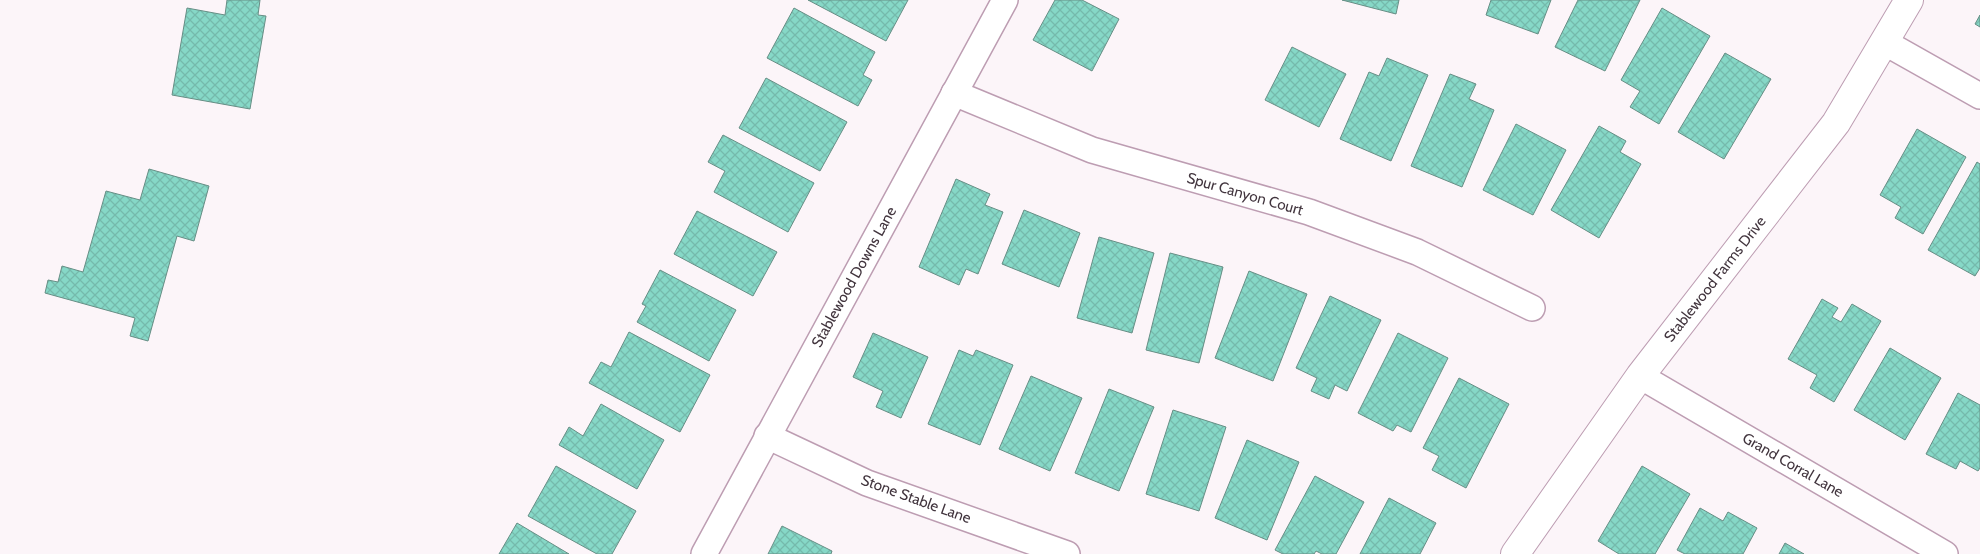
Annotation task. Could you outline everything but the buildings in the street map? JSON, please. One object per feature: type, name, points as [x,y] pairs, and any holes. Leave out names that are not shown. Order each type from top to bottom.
[{"type":"street","name":"Stablewood Downs Lane","points":[[704,554],[1004,0]]},
{"type":"street","name":"Stablewood Farms Drive","points":[[1515,554],[1640,376],[1836,124],[1909,0]]},
{"type":"street","points":[[1884,42],[1980,96]]},
{"type":"street","name":"Spur Canyon Court","points":[[954,94],[1092,150],[1309,212],[1417,252],[1532,308]]},
{"type":"street","name":"Grand Corral Lane","points":[[1640,376],[1945,554]]},
{"type":"street","name":"Stone Stable Lane","points":[[767,436],[868,483],[1067,554]]}]
